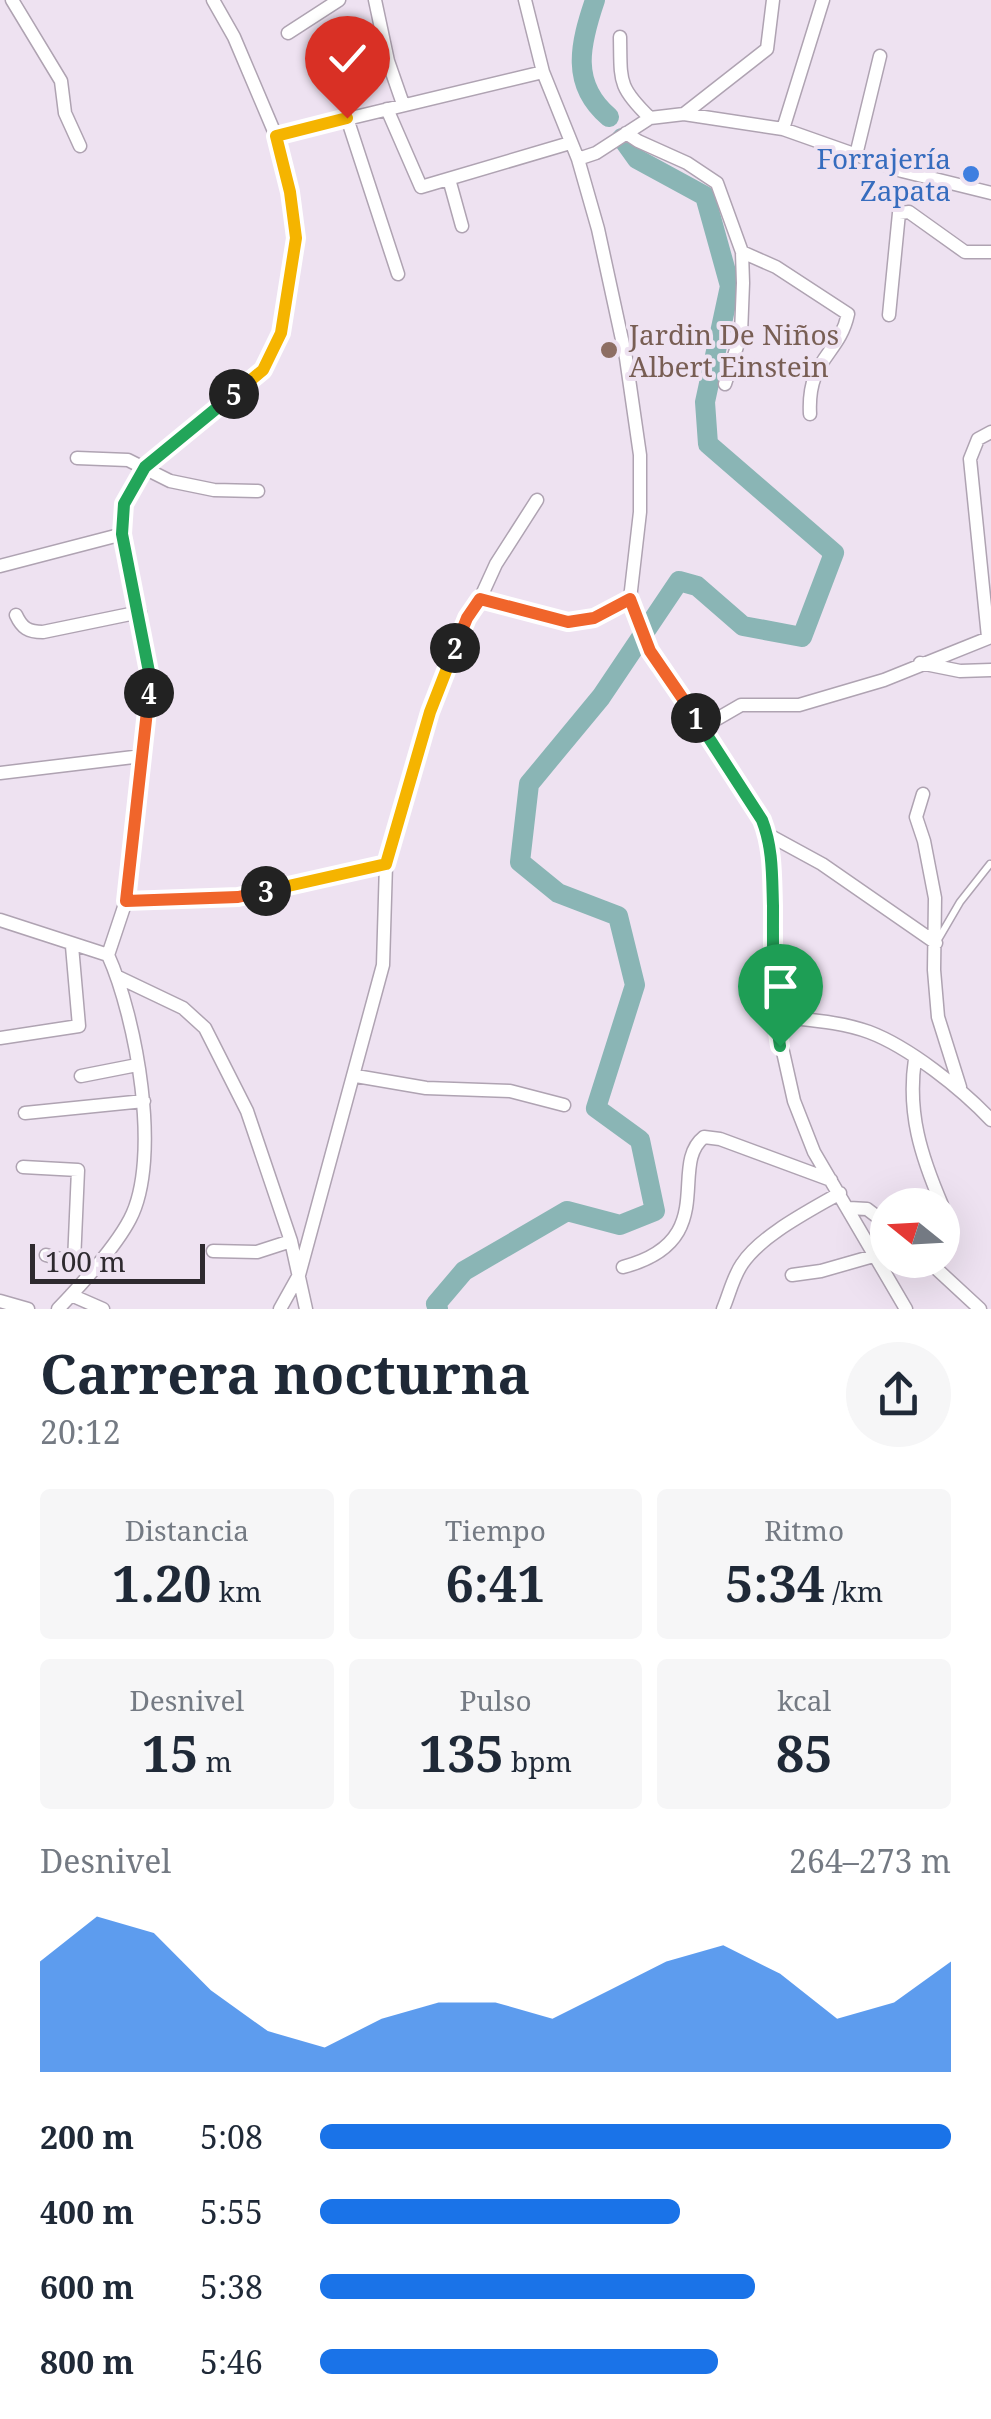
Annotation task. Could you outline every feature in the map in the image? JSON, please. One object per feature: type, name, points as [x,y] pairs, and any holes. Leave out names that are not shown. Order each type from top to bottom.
[{"type":"street","points":[[12,0],[61,81],[65,113],[80,146]]},
{"type":"street","points":[[58,1309],[130,1220],[144,1184],[144,1101],[118,976],[108,955],[126,901],[151,682],[122,534],[124,504],[145,467],[263,370],[281,333],[296,238],[276,136],[214,0]]},
{"type":"street","points":[[288,34],[340,0]]},
{"type":"street","points":[[375,0],[388,61],[403,104]]},
{"type":"street","points":[[525,0],[544,72],[578,159],[598,229],[626,358],[640,456],[640,512],[631,603],[650,651],[703,727],[768,834],[775,1016],[780,1046],[800,1119],[814,1152],[870,1245]]},
{"type":"street","points":[[684,114],[767,49],[773,0]]},
{"type":"street","points":[[783,129],[823,0]]},
{"type":"street","points":[[620,37],[626,96],[650,118]]},
{"type":"street","points":[[856,155],[880,56]]},
{"type":"street","points":[[276,136],[544,72]]},
{"type":"street","points":[[387,109],[421,186],[570,142]]},
{"type":"street","points":[[578,159],[596,153],[650,118],[684,114],[783,129],[902,171],[991,192]]},
{"type":"street","points":[[347,118],[398,274]]},
{"type":"street","points":[[626,133],[687,162],[716,183],[742,252],[741,334],[725,384]]},
{"type":"street","points":[[449,179],[462,226]]},
{"type":"street","points":[[889,315],[899,213],[908,212],[966,252],[991,252]]},
{"type":"street","points":[[742,252],[776,267],[848,314],[845,328],[817,366],[809,393],[810,414]]},
{"type":"street","points":[[703,727],[740,705],[799,706],[884,680],[990,637],[970,459],[978,439],[991,432]]},
{"type":"street","points":[[76,458],[128,460],[170,481],[214,490],[258,491]]},
{"type":"street","points":[[280,1309],[299,1275],[384,965],[386,864],[430,712],[467,618],[536,500]]},
{"type":"street","points":[[0,566],[122,534]]},
{"type":"street","points":[[480,599],[568,622],[594,618],[631,603]]},
{"type":"street","points":[[16,614],[22,626],[32,632],[43,632],[140,612]]},
{"type":"street","points":[[920,663],[960,672],[991,670]]},
{"type":"street","points":[[0,773],[142,756]]},
{"type":"street","points":[[924,794],[916,817],[936,898],[938,1017],[960,1087]]},
{"type":"street","points":[[768,834],[822,864],[936,944]]},
{"type":"street","points":[[126,901],[238,897],[386,864]]},
{"type":"street","points":[[0,920],[108,955]]},
{"type":"street","points":[[0,1038],[80,1026],[72,946]]},
{"type":"street","points":[[118,976],[183,1008],[205,1028],[247,1111],[291,1241],[306,1309]]},
{"type":"street","points":[[775,1016],[850,1026],[872,1033],[960,1087],[991,1120]]},
{"type":"street","points":[[914,1059],[911,1084],[916,1136],[936,1188]]},
{"type":"street","points":[[81,1076],[137,1065]]},
{"type":"street","points":[[356,1076],[426,1088],[510,1091],[564,1105]]},
{"type":"street","points":[[25,1113],[144,1101]]},
{"type":"street","points":[[623,1267],[656,1255],[679,1229],[686,1214],[694,1151],[704,1138],[720,1139],[836,1187]]},
{"type":"street","points":[[23,1167],[78,1170],[74,1262]]},
{"type":"street","points":[[724,1309],[748,1257],[836,1187]]},
{"type":"street","points":[[849,1208],[870,1211]]},
{"type":"street","points":[[213,1251],[257,1252],[291,1241]]},
{"type":"street","points":[[46,1255],[92,1268]]},
{"type":"street","points":[[792,1274],[821,1271],[870,1257]]},
{"type":"street","points":[[889,1278],[906,1309]]},
{"type":"street","points":[[946,1278],[980,1309]]},
{"type":"street","points":[[71,1295],[103,1309]]},
{"type":"street","points":[[0,1301],[28,1309]]},
{"type":"lane","points":[[936,944],[960,902],[990,864]]},
{"type":"waterway","points":[[595,0],[585,32],[583,77],[588,91],[609,117]]},
{"type":"waterway","points":[[438,1309],[436,1304],[464,1271],[567,1211],[620,1225],[655,1211],[640,1140],[596,1108],[635,985],[618,916],[558,893],[520,862],[529,784],[601,697],[679,581],[697,586],[743,626],[802,637],[834,553],[708,444],[705,402],[730,286],[705,196],[637,159],[622,138]]},
{"type":"place","name":"Forrajería Zapata","points":[[971,174]]},
{"type":"place","name":"Jardin De Niños Albert Einstein","points":[[609,350]]},
{"type":"route","points":[[347,118],[276,136],[296,238],[281,333],[263,370],[145,467],[124,504],[122,534],[151,682],[126,901],[238,897],[386,864],[430,712],[467,618],[480,599],[568,622],[594,618],[630,599],[659,668],[703,727],[768,834],[774,999],[780,1046]]}]
